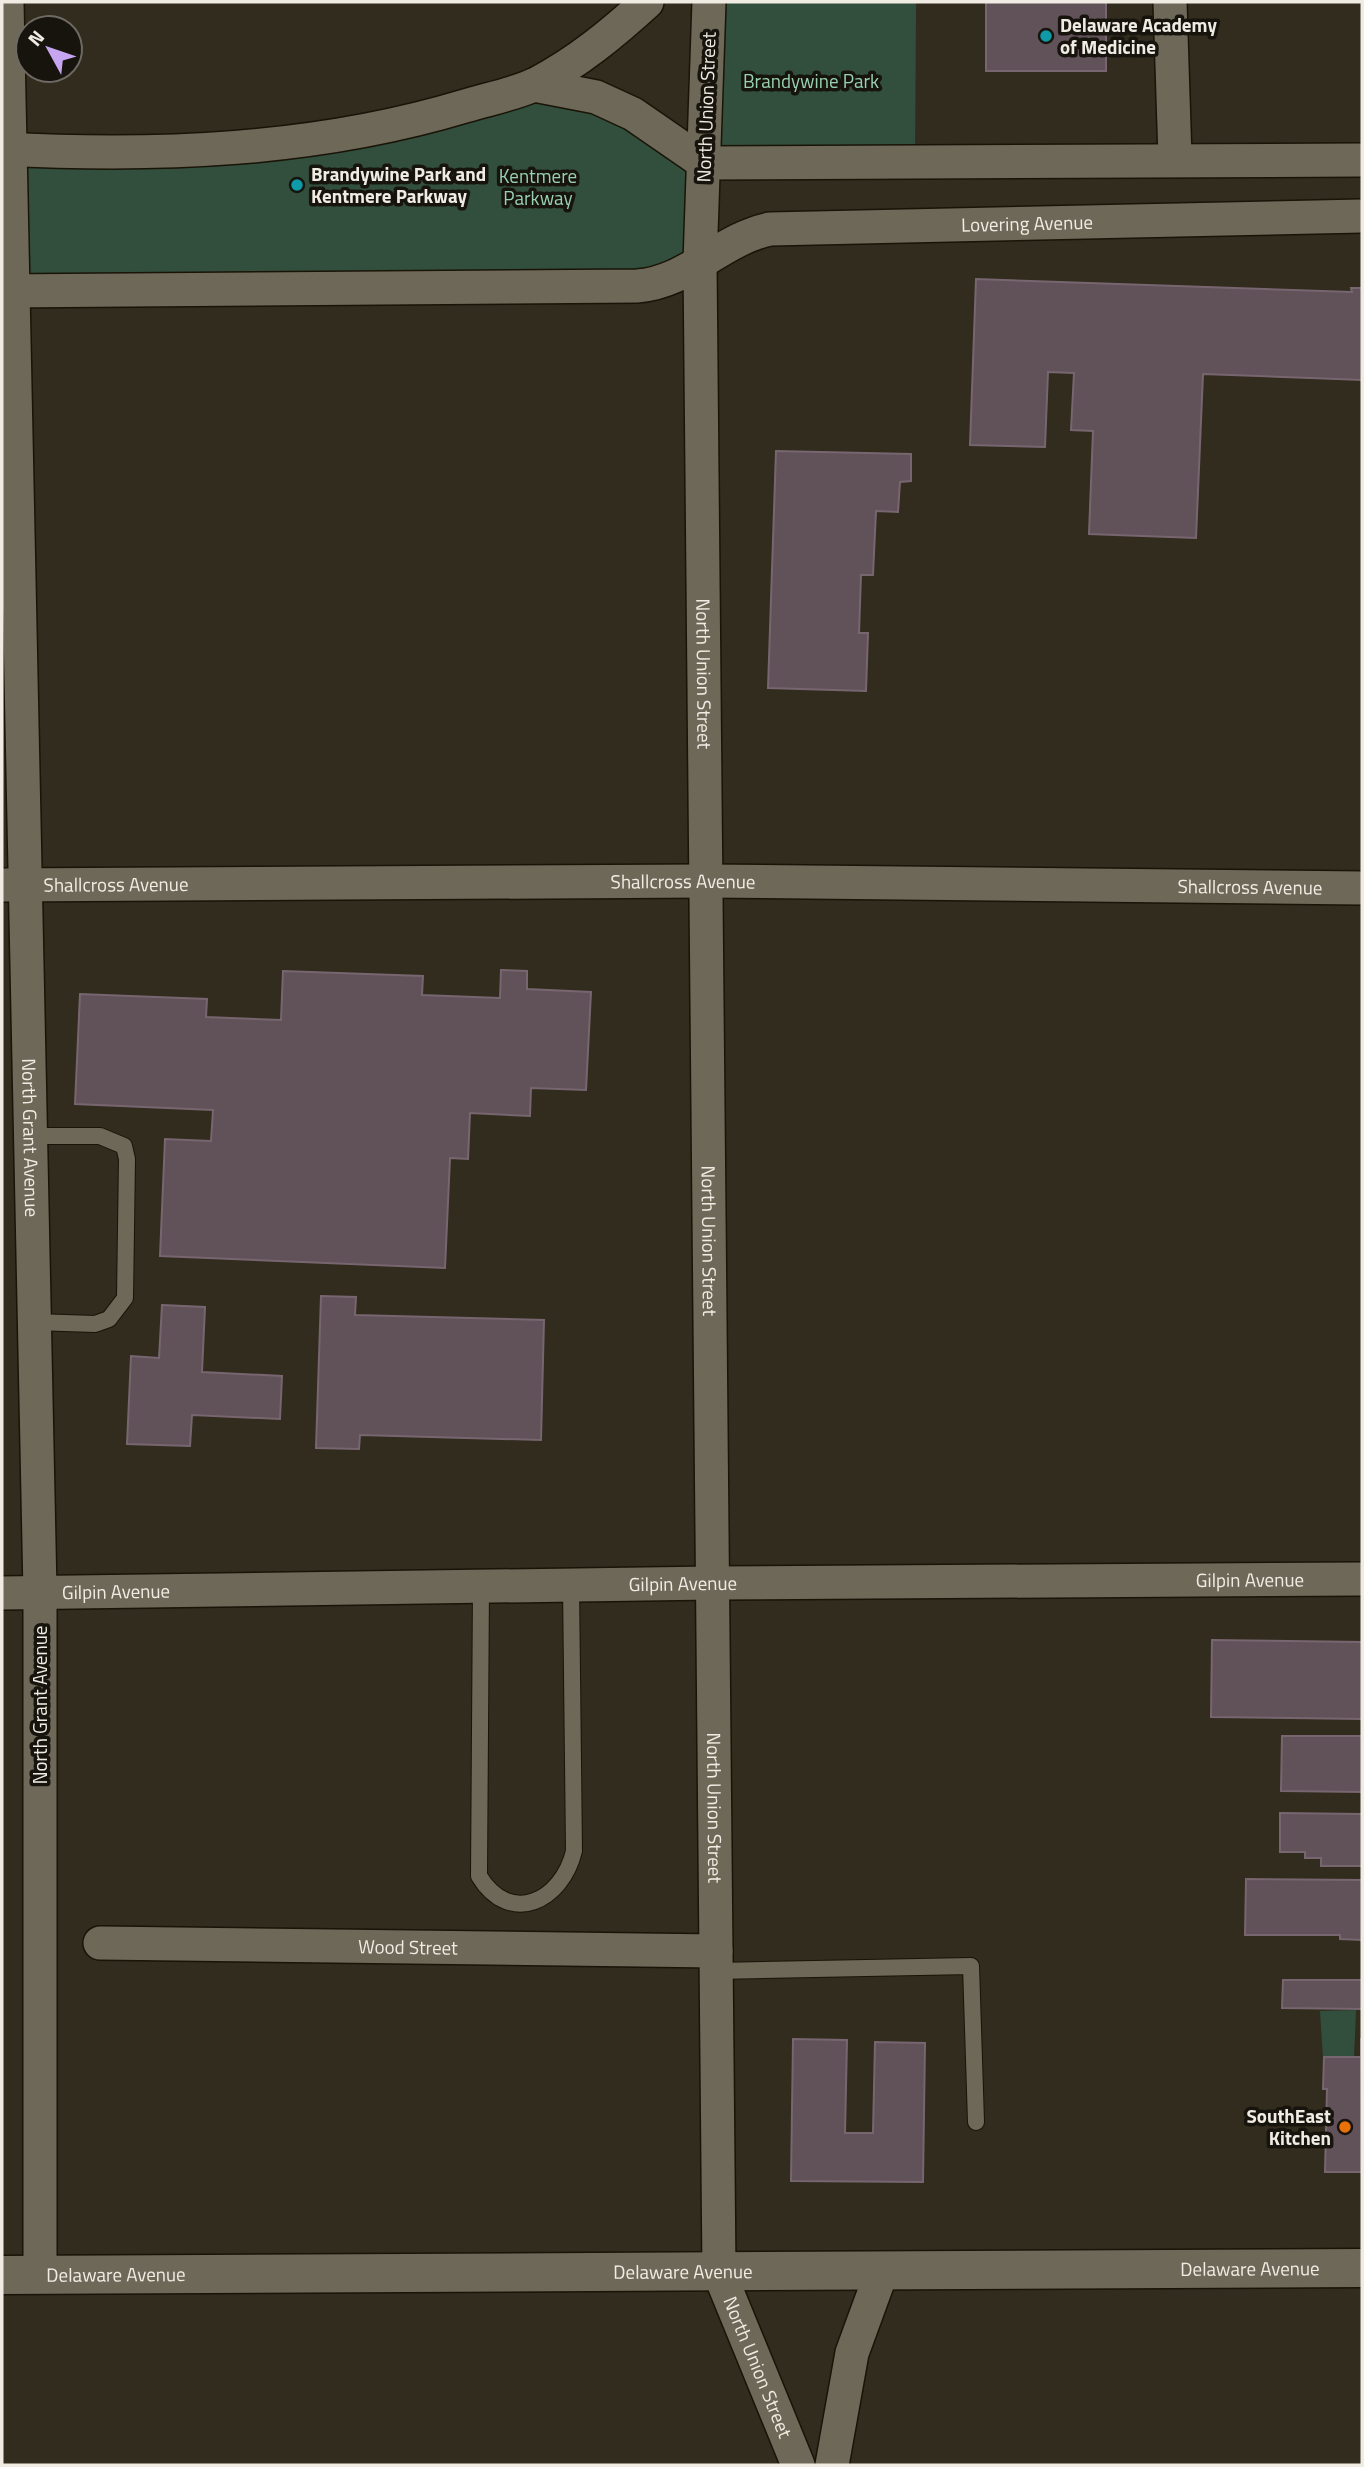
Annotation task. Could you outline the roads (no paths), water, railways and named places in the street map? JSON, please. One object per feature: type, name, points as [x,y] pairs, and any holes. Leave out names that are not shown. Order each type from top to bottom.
[{"type":"street","name":"North Grant Avenue","points":[[8,2],[5,150],[13,885],[30,1136],[40,1592],[40,2275]]},
{"type":"street","points":[[5,150],[180,151],[326,138],[413,121],[534,85],[589,52],[647,2]]},
{"type":"street","name":"North Union Street","points":[[709,2],[700,262],[719,2272],[798,2465]]},
{"type":"street","points":[[1170,2],[1175,159]]},
{"type":"street","points":[[534,85],[596,97],[633,114],[704,163],[1362,160]]},
{"type":"street","name":"Lovering Avenue","points":[[700,262],[727,243],[749,233],[769,229],[1362,216]]},
{"type":"street","points":[[8,291],[637,286],[657,285],[700,262]]},
{"type":"street","name":"Shallcross Avenue","points":[[13,885],[706,881],[1362,888]]},
{"type":"street","name":"Gilpin Avenue","points":[[2,1593],[713,1583],[1362,1579]]},
{"type":"street","name":"Wood Street","points":[[100,1943],[716,1961]]},
{"type":"street","name":"Delaware Avenue","points":[[2,2275],[1362,2268]]},
{"type":"street","points":[[832,2465],[852,2353],[881,2271]]},
{"type":"lane","points":[[30,1136],[100,1136],[124,1146],[127,1159],[125,1298],[109,1319],[95,1324],[34,1322]]},
{"type":"lane","points":[[481,1587],[479,1875],[488,1891],[501,1899],[529,1903],[557,1887],[569,1869],[574,1851],[571,1585]]},
{"type":"lane","points":[[716,1961],[971,1966],[976,2122]]},
{"type":"place","name":"Delaware Academy of Medicine","points":[[1046,36]]},
{"type":"place","name":"Brandywine Park and Kentmere Parkway","points":[[297,185]]},
{"type":"place","name":"SouthEast Kitchen","points":[[1345,2127]]},
{"type":"park label","name":"Brandywine Park","points":[[811,81]]},
{"type":"park label","name":"Kentmere Parkway","points":[[538,187]]}]
